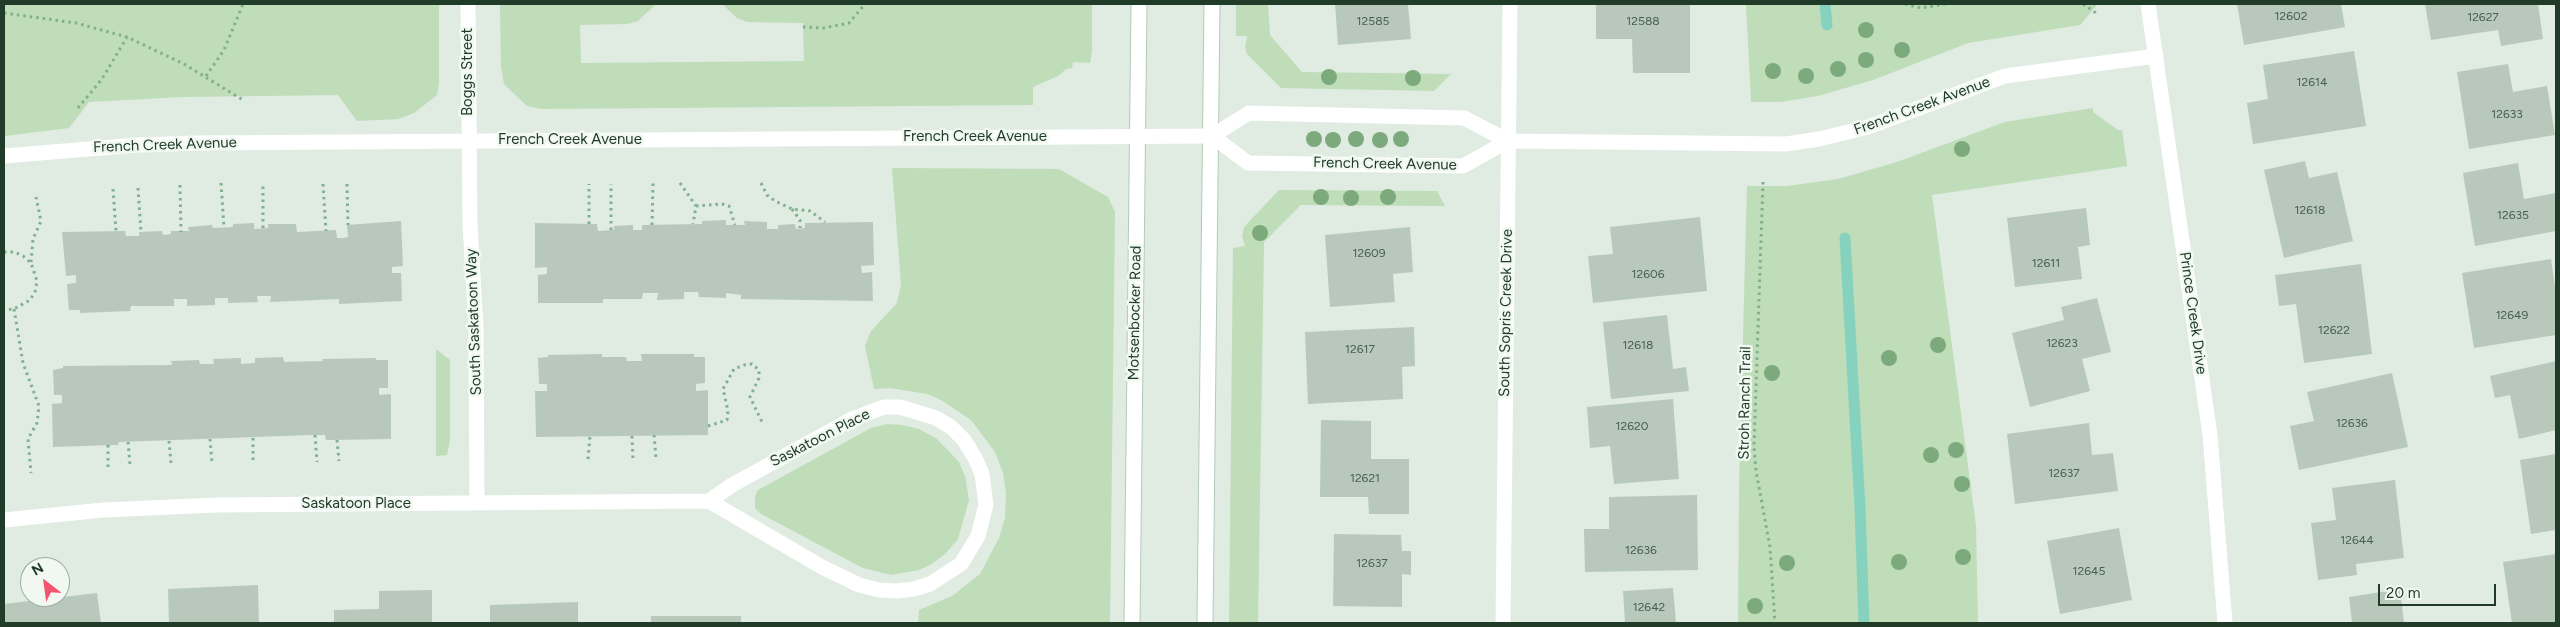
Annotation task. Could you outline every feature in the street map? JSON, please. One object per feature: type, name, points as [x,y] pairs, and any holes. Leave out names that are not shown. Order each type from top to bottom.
[{"type":"street","name":"Boggs Street","points":[[468,4],[468,140]]},
{"type":"street","name":"Motsenbocker Road","points":[[1132,623],[1139,4]]},
{"type":"street","points":[[1205,623],[1212,4]]},
{"type":"street","name":"South Sopris Creek Drive","points":[[1503,623],[1510,4]]},
{"type":"street","name":"Prince Creek Drive","points":[[2148,4],[2210,435],[2225,623]]},
{"type":"street","name":"French Creek Avenue","points":[[4,156],[136,145],[468,140],[1212,136],[1249,113],[1464,118],[1508,141],[1763,145],[1797,142],[1868,127],[2005,76],[2156,56]]},
{"type":"street","name":"French Creek Avenue","points":[[1212,136],[1248,162],[1268,163],[1463,166],[1508,141]]},
{"type":"street","name":"South Saskatoon Way","points":[[468,140],[476,329],[477,503]]},
{"type":"street","name":"Saskatoon Place","points":[[4,520],[102,510],[156,507],[709,501],[747,526],[829,571],[859,585],[879,590],[896,591],[914,589],[930,584],[960,564],[978,536],[986,505],[982,474],[964,440],[951,427],[936,418],[900,407],[884,407],[852,419],[732,484],[709,501]]},
{"type":"path","points":[[206,76],[228,43],[243,4]]},
{"type":"path","points":[[803,27],[823,28],[849,23],[865,4]]},
{"type":"path","points":[[1905,4],[1921,8],[1945,4]]},
{"type":"path","points":[[2083,4],[2099,15]]},
{"type":"path","points":[[4,13],[76,23],[127,37],[206,76],[243,100]]},
{"type":"path","points":[[78,108],[102,79],[127,37]]},
{"type":"path","name":"Stroh Ranch Trail","points":[[1763,182],[1754,456],[1770,547],[1775,623]]},
{"type":"path","points":[[222,183],[224,228]]},
{"type":"path","points":[[263,183],[263,228]]},
{"type":"path","points":[[652,225],[653,183]]},
{"type":"path","points":[[680,183],[696,206],[694,224]]},
{"type":"path","points":[[762,183],[767,195],[792,209],[810,211],[825,222]]},
{"type":"path","points":[[323,184],[326,231]]},
{"type":"path","points":[[347,184],[348,225]]},
{"type":"path","points":[[589,184],[589,224]]},
{"type":"path","points":[[611,184],[611,230]]},
{"type":"path","points":[[180,185],[181,232]]},
{"type":"path","points":[[138,188],[141,232]]},
{"type":"path","points":[[113,189],[116,231]]},
{"type":"path","points":[[4,310],[14,309],[30,300],[35,292],[37,282],[31,263],[33,239],[41,221],[36,197]]},
{"type":"path","points":[[696,206],[722,204],[729,206],[736,225]]},
{"type":"path","points":[[792,209],[800,220],[800,228]]},
{"type":"path","points":[[4,252],[14,252],[24,256],[31,263]]},
{"type":"path","points":[[14,309],[24,362],[39,406],[37,423],[28,439],[31,473]]},
{"type":"path","points":[[708,426],[727,420],[728,411],[723,389],[734,369],[747,364],[752,364],[758,370],[759,378],[750,397],[762,424]]},
{"type":"path","points":[[315,435],[316,462]]},
{"type":"path","points":[[654,435],[656,458]]},
{"type":"path","points":[[588,459],[590,436]]},
{"type":"path","points":[[632,436],[633,459]]},
{"type":"path","points":[[253,438],[253,462]]},
{"type":"path","points":[[210,439],[212,463]]},
{"type":"path","points":[[337,440],[339,461]]},
{"type":"path","points":[[169,441],[171,463]]},
{"type":"path","points":[[128,442],[130,465]]},
{"type":"path","points":[[108,445],[108,467]]},
{"type":"green space","points":[[4,4],[439,4],[439,84],[437,95],[414,113],[398,119],[357,121],[338,95],[183,97],[89,102],[69,128],[4,136]]},
{"type":"green space","points":[[500,4],[656,4],[638,21],[627,24],[580,25],[581,63],[804,61],[803,23],[747,22],[737,18],[722,4],[1092,4],[1092,51],[1090,63],[1073,62],[1072,68],[1066,69],[1058,76],[1033,87],[1033,105],[541,109],[527,106],[504,84],[501,67]]},
{"type":"green space","points":[[1236,4],[1268,4],[1270,35],[1302,72],[1451,74],[1434,91],[1281,88],[1247,54],[1245,47],[1247,36],[1236,36]]},
{"type":"green space","points":[[1746,4],[2098,4],[2080,25],[1968,43],[1873,80],[1818,96],[1780,102],[1751,102]]},
{"type":"green space","points":[[2093,108],[2093,112],[2118,130],[2122,130],[2127,166],[1932,195],[1976,526],[1978,623],[1738,623],[1739,489],[1747,186],[1787,186],[1838,179],[1897,162],[2005,122]]},
{"type":"green space","points":[[892,168],[1059,169],[1108,197],[1115,212],[1110,623],[918,623],[919,610],[952,596],[980,574],[999,538],[1005,518],[1006,493],[1003,473],[995,452],[971,420],[941,400],[927,394],[890,388],[874,389],[865,346],[871,331],[897,303],[901,284]]},
{"type":"green space","points":[[1279,190],[1437,191],[1445,206],[1301,205],[1264,242],[1258,623],[1229,623],[1233,248],[1245,246],[1242,236],[1244,227]]},
{"type":"green space","points":[[436,349],[450,360],[450,440],[447,455],[436,456]]},
{"type":"green space","points":[[887,424],[919,429],[937,439],[959,462],[965,476],[969,500],[958,539],[945,554],[932,564],[919,570],[891,575],[863,568],[761,514],[755,508],[755,496],[758,490],[871,428]]},
{"type":"building","points":[[1335,4],[1408,4],[1411,39],[1338,45]]},
{"type":"building","points":[[1596,4],[1690,4],[1690,73],[1633,73],[1632,39],[1596,39]]},
{"type":"building","points":[[2237,4],[2341,4],[2345,27],[2244,45]]},
{"type":"building","points":[[2425,4],[2538,4],[2543,39],[2501,46],[2498,30],[2431,40]]},
{"type":"building","points":[[2354,51],[2366,126],[2253,144],[2247,103],[2268,99],[2263,65]]},
{"type":"building","points":[[2508,64],[2513,92],[2547,86],[2555,135],[2469,149],[2457,72]]},
{"type":"building","points":[[2305,161],[2309,178],[2337,172],[2353,241],[2284,258],[2264,170]]},
{"type":"building","points":[[2518,163],[2524,199],[2556,193],[2556,231],[2475,246],[2463,173]]},
{"type":"building","points":[[2086,208],[2090,245],[2078,247],[2082,279],[2015,287],[2007,218]]},
{"type":"building","points":[[1700,217],[1707,291],[1593,303],[1588,256],[1613,254],[1610,227]]},
{"type":"building","points":[[726,220],[726,225],[745,225],[744,221],[767,222],[767,229],[778,229],[778,225],[795,224],[796,229],[805,228],[805,223],[873,222],[874,265],[861,266],[862,273],[872,272],[873,301],[741,299],[741,295],[726,293],[726,298],[699,297],[698,292],[684,292],[684,299],[657,300],[658,293],[643,293],[642,299],[603,299],[603,303],[538,303],[538,275],[547,274],[547,267],[535,268],[535,223],[597,224],[598,231],[614,230],[614,226],[633,225],[633,230],[642,230],[642,225],[702,224],[702,221]]},
{"type":"building","points":[[401,221],[403,266],[392,267],[392,273],[401,273],[402,301],[339,304],[339,299],[270,302],[271,296],[257,296],[258,302],[228,303],[228,298],[215,298],[215,305],[187,306],[187,299],[174,299],[174,306],[131,306],[130,311],[80,313],[80,310],[69,310],[67,284],[76,283],[76,275],[66,276],[62,232],[125,231],[126,236],[139,236],[139,232],[162,231],[163,235],[171,234],[171,231],[189,231],[188,227],[212,225],[213,228],[233,227],[233,224],[254,223],[254,229],[268,228],[268,224],[296,224],[297,232],[336,230],[337,238],[344,238],[348,237],[347,225]]},
{"type":"building","points":[[1410,227],[1413,272],[1393,274],[1395,302],[1330,307],[1325,235]]},
{"type":"building","points":[[2551,259],[2556,294],[2556,335],[2474,348],[2462,273]]},
{"type":"building","points":[[2361,264],[2372,354],[2304,363],[2296,304],[2279,306],[2275,275]]},
{"type":"building","points":[[2097,298],[2111,352],[2082,359],[2090,391],[2030,407],[2012,333],[2064,320],[2061,307]]},
{"type":"building","points":[[1667,315],[1673,369],[1686,367],[1689,391],[1611,399],[1603,322]]},
{"type":"building","points":[[1414,327],[1415,366],[1402,367],[1403,399],[1308,404],[1305,332]]},
{"type":"building","points":[[602,354],[602,357],[626,357],[627,361],[642,361],[641,354],[694,354],[694,357],[705,357],[705,383],[696,384],[696,391],[708,390],[708,435],[536,437],[535,391],[547,391],[547,384],[539,384],[538,358],[548,357],[548,355]]},
{"type":"building","points":[[283,357],[284,362],[323,361],[322,359],[376,358],[376,360],[388,360],[388,388],[379,388],[379,395],[391,394],[391,439],[326,440],[325,435],[310,435],[119,442],[118,445],[53,447],[52,404],[62,403],[62,395],[54,395],[53,370],[63,368],[63,366],[172,365],[171,361],[199,360],[200,364],[214,364],[213,359],[241,358],[241,364],[255,363],[255,358]]},
{"type":"building","points":[[2556,361],[2556,430],[2519,439],[2510,395],[2495,398],[2490,376]]},
{"type":"building","points":[[2392,373],[2408,447],[2299,470],[2290,426],[2314,421],[2307,392]]},
{"type":"building","points":[[1673,399],[1679,479],[1614,484],[1610,446],[1590,448],[1587,407]]},
{"type":"building","points":[[1321,420],[1371,421],[1371,459],[1409,459],[1409,514],[1369,514],[1368,497],[1320,497]]},
{"type":"building","points":[[2089,423],[2092,455],[2113,453],[2118,491],[2015,504],[2007,434]]},
{"type":"building","points":[[2556,454],[2556,530],[2531,534],[2520,460]]},
{"type":"building","points":[[2395,480],[2404,558],[2356,564],[2357,575],[2318,580],[2311,523],[2336,520],[2332,488]]},
{"type":"building","points":[[1697,495],[1698,570],[1585,572],[1584,529],[1609,529],[1609,497]]},
{"type":"building","points":[[2119,528],[2132,600],[2060,614],[2047,541]]},
{"type":"building","points":[[1334,534],[1401,535],[1402,551],[1411,551],[1411,575],[1402,574],[1402,607],[1333,606]]},
{"type":"building","points":[[2556,554],[2556,623],[2512,623],[2503,562]]},
{"type":"building","points":[[258,585],[259,623],[169,623],[168,589]]},
{"type":"building","points":[[1673,588],[1676,623],[1625,623],[1623,591]]},
{"type":"building","points":[[2400,589],[2404,623],[2352,623],[2349,597]]},
{"type":"building","points":[[432,590],[432,623],[334,623],[334,610],[379,609],[379,591]]},
{"type":"building","points":[[97,593],[101,623],[4,623],[4,604],[20,602],[20,607],[70,607],[70,596]]},
{"type":"building","points":[[578,602],[578,623],[490,623],[490,605]]},
{"type":"building","points":[[651,616],[741,616],[741,623],[651,623]]},
{"type":"waterway","points":[[1825,4],[1827,25]]},
{"type":"waterway","points":[[1845,238],[1860,508],[1864,623]]}]
